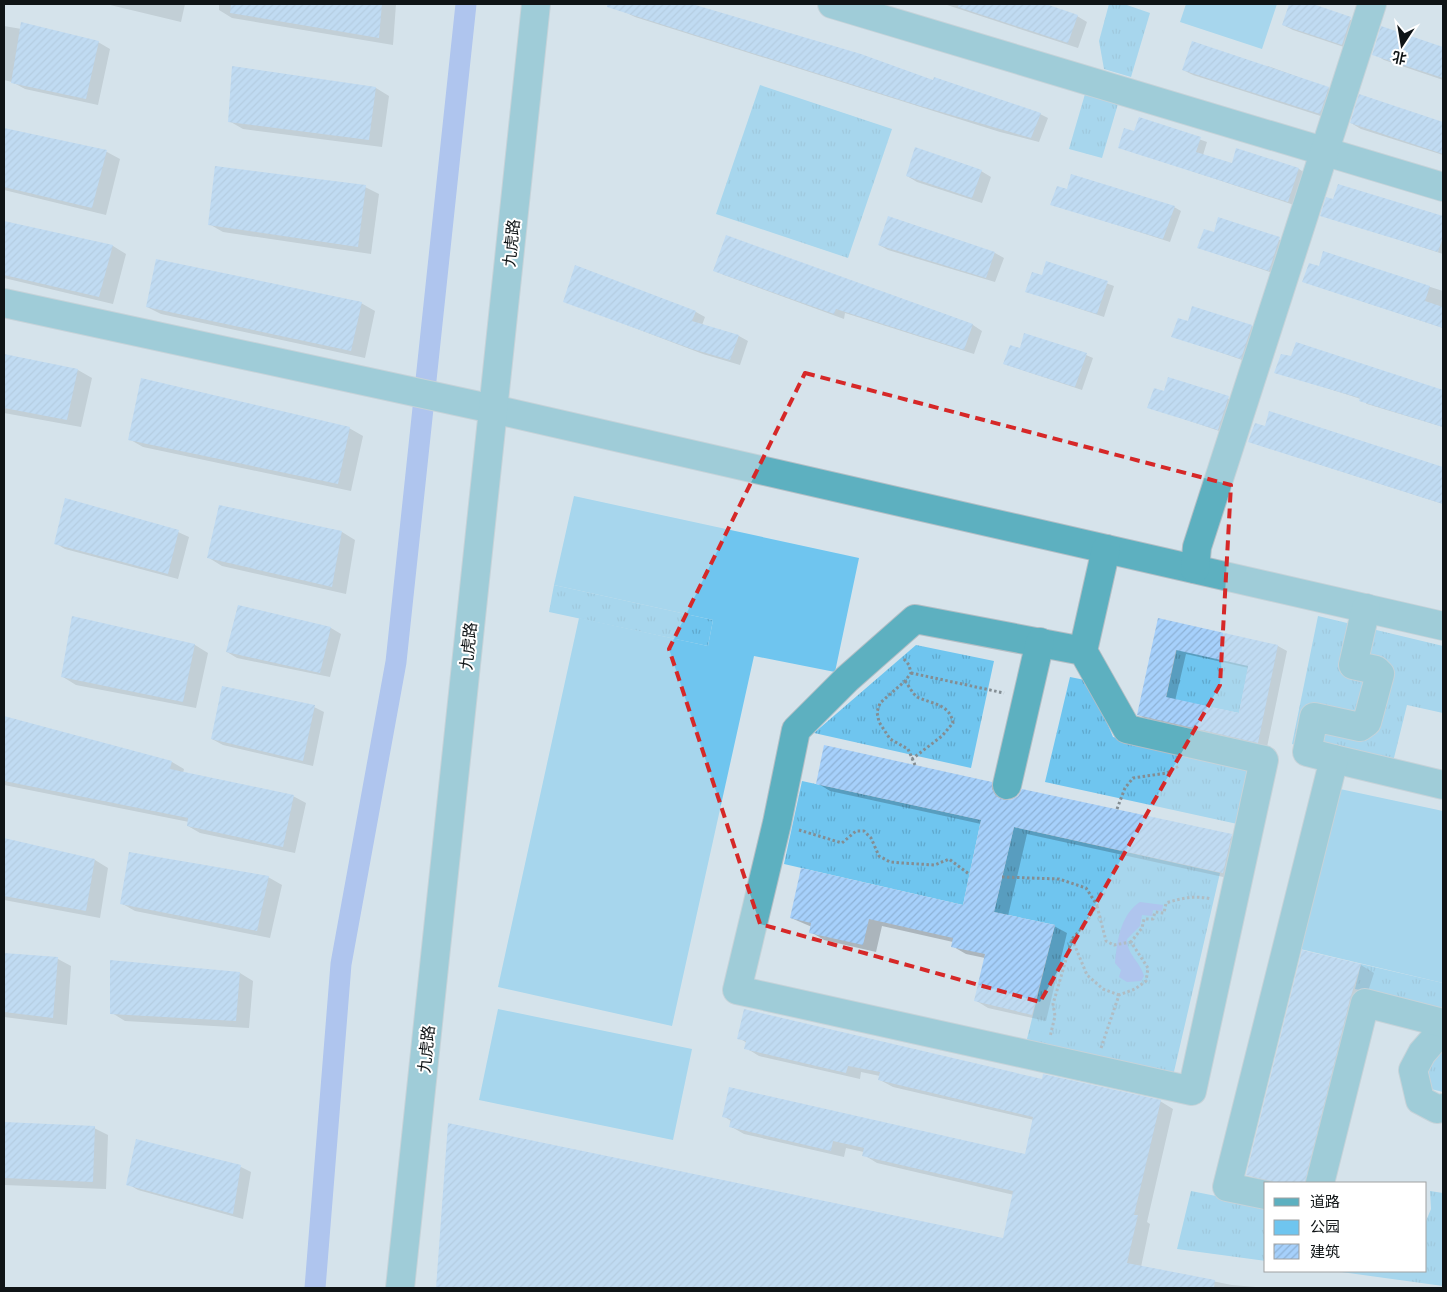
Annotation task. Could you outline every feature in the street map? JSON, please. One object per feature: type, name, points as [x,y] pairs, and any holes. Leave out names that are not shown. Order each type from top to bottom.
[{"type":"street","name":"九虎路","points":[[400,1288],[481,407],[536,4]]},
{"type":"street","points":[[832,4],[1443,187]]},
{"type":"street","points":[[1195,569],[1197,547],[1372,4]]},
{"type":"street","points":[[4,303],[481,407],[1443,626]]},
{"type":"street","points":[[1083,651],[915,619],[847,679],[796,730],[777,823],[737,990],[1192,1091],[1264,760],[1127,729],[1083,651],[1106,549]]},
{"type":"street","points":[[1366,608],[1353,665],[1376,670],[1380,674],[1367,722],[1360,727],[1314,717],[1308,752],[1443,785]]},
{"type":"street","points":[[1007,785],[1040,642]]},
{"type":"street","points":[[1264,1195],[1227,1187],[1334,758]]},
{"type":"street","points":[[1320,1182],[1364,1003],[1443,1022]]},
{"type":"street","points":[[1443,1029],[1422,1053],[1413,1070],[1420,1100],[1437,1109],[1443,1108]]},
{"type":"path","points":[[889,642],[909,665],[911,673],[905,682],[880,703],[877,712],[879,722],[890,739],[904,746],[915,765]]},
{"type":"path","points":[[911,673],[1027,698]]},
{"type":"path","points":[[905,682],[916,696],[943,707],[952,716],[953,724],[942,736],[912,759]]},
{"type":"path","points":[[1117,809],[1125,788],[1132,778],[1160,774],[1175,768],[1182,763],[1190,743]]},
{"type":"path","points":[[777,823],[842,843],[856,831],[864,831],[872,838],[879,856],[890,862],[935,865],[949,859],[969,874]]},
{"type":"path","points":[[1002,877],[1059,879],[1086,888],[1097,905],[1106,942],[1114,945],[1130,942],[1142,928],[1144,918],[1153,920],[1155,912],[1164,913],[1166,903],[1198,896],[1214,900]]},
{"type":"path","points":[[1044,1058],[1055,1016],[1053,1004],[1072,939],[1084,926],[1097,905]]},
{"type":"path","points":[[1072,939],[1087,975],[1103,989],[1119,995],[1134,989],[1146,981],[1148,968],[1130,942]]},
{"type":"path","points":[[1100,1052],[1119,995]]},
{"type":"highlighted area","points":[[805,373],[1231,485],[1220,685],[1040,1002],[760,924],[669,649]]},
{"type":"green space","points":[[1109,4],[1124,4],[1150,13],[1131,77],[1104,69],[1099,41]]},
{"type":"green space","points":[[1186,4],[1277,4],[1262,49],[1180,22]]},
{"type":"green space","points":[[760,85],[892,129],[848,258],[716,214]]},
{"type":"green space","points":[[1085,94],[1118,104],[1102,158],[1069,149]]},
{"type":"green space","points":[[574,496],[859,558],[835,672],[754,656],[672,1026],[498,987],[579,618],[708,646],[713,620],[554,585]]},
{"type":"green space","points":[[554,585],[713,620],[708,646],[549,612]]},
{"type":"green space","points":[[1318,616],[1443,646],[1443,713],[1407,705],[1392,766],[1292,744]]},
{"type":"green space","points":[[916,645],[994,661],[971,768],[814,733]]},
{"type":"green space","points":[[1177,648],[1249,664],[1239,713],[1166,698]]},
{"type":"green space","points":[[1070,677],[1090,681],[1113,737],[1255,770],[1242,825],[1045,782]]},
{"type":"green space","points":[[802,781],[981,820],[963,905],[784,864]]},
{"type":"green space","points":[[1340,789],[1443,811],[1443,983],[1296,948]]},
{"type":"green space","points":[[1014,827],[1220,873],[1173,1076],[1026,1043],[1055,925],[994,912]]},
{"type":"green space","points":[[1361,964],[1443,983],[1443,1009],[1355,989]]},
{"type":"green space","points":[[498,1009],[692,1049],[673,1140],[479,1100]]},
{"type":"green space","points":[[1443,1052],[1443,1092],[1431,1089],[1424,1062],[1437,1053]]},
{"type":"green space","points":[[1191,1191],[1264,1206],[1264,1261],[1177,1249]]},
{"type":"green space","points":[[1430,1191],[1443,1193],[1443,1286],[1341,1272],[1427,1272],[1427,1219],[1431,1209]]},
{"type":"shaded area","points":[[1140,902],[1163,905],[1162,911],[1153,910],[1152,916],[1142,915],[1140,926],[1127,939],[1131,954],[1140,966],[1144,976],[1141,981],[1127,982],[1119,977],[1121,970],[1115,963],[1117,946],[1124,921],[1133,907]]},
{"type":"building","points":[[231,4],[382,4],[379,38],[230,13]]},
{"type":"building","points":[[607,4],[692,4],[861,54],[933,80],[934,77],[1041,113],[1031,138],[917,105],[607,7]]},
{"type":"building","points":[[959,4],[1046,4],[1078,15],[1068,43],[958,7]]},
{"type":"building","points":[[1289,4],[1313,4],[1351,17],[1342,45],[1282,25]]},
{"type":"building","points":[[21,22],[99,41],[86,99],[11,83]]},
{"type":"building","points":[[1381,26],[1443,47],[1443,78],[1372,55]]},
{"type":"building","points":[[1192,41],[1329,87],[1320,114],[1182,70]]},
{"type":"building","points":[[232,66],[376,87],[369,140],[228,122]]},
{"type":"building","points":[[1359,94],[1443,122],[1443,154],[1350,123]]},
{"type":"building","points":[[1139,117],[1201,137],[1196,152],[1232,163],[1236,148],[1299,168],[1288,202],[1118,148],[1124,128],[1134,131]]},
{"type":"building","points":[[4,128],[107,150],[92,208],[4,187]]},
{"type":"building","points":[[915,147],[982,170],[972,198],[906,176]]},
{"type":"building","points":[[215,166],[366,185],[358,247],[208,225]]},
{"type":"building","points":[[1071,174],[1175,206],[1163,239],[1050,205],[1057,186],[1067,189]]},
{"type":"building","points":[[1338,184],[1443,216],[1443,237],[1438,252],[1320,216],[1326,197],[1333,199]]},
{"type":"building","points":[[888,216],[995,252],[986,278],[878,245]]},
{"type":"building","points":[[1218,217],[1280,237],[1269,271],[1197,248],[1204,229],[1214,232]]},
{"type":"building","points":[[4,221],[113,245],[99,297],[4,275]]},
{"type":"building","points":[[726,235],[973,324],[964,350],[836,309],[834,314],[713,271]]},
{"type":"building","points":[[1323,251],[1430,286],[1425,301],[1443,307],[1443,328],[1302,282],[1309,263],[1319,266]]},
{"type":"building","points":[[156,259],[362,302],[351,351],[146,307]]},
{"type":"building","points":[[1046,261],[1108,281],[1097,314],[1025,292],[1032,272],[1042,275]]},
{"type":"building","points":[[575,265],[696,311],[692,321],[739,335],[730,360],[692,349],[563,302]]},
{"type":"building","points":[[1192,306],[1252,325],[1241,359],[1171,337],[1178,318],[1188,321]]},
{"type":"building","points":[[1024,333],[1087,353],[1075,387],[1003,364],[1010,345],[1020,348]]},
{"type":"building","points":[[1296,342],[1443,390],[1443,427],[1359,401],[1360,398],[1274,373],[1281,354],[1291,356]]},
{"type":"building","points":[[4,354],[78,369],[67,420],[4,408]]},
{"type":"building","points":[[1168,377],[1229,396],[1218,430],[1147,408],[1154,388],[1164,391]]},
{"type":"building","points":[[141,378],[350,427],[338,484],[128,440]]},
{"type":"building","points":[[1269,411],[1443,467],[1443,504],[1248,442],[1255,423],[1265,426]]},
{"type":"building","points":[[65,498],[179,530],[168,574],[54,544]]},
{"type":"building","points":[[219,505],[342,531],[332,587],[207,558]]},
{"type":"building","points":[[238,605],[331,627],[320,673],[226,652]]},
{"type":"building","points":[[72,616],[195,644],[183,702],[61,677]]},
{"type":"building","points":[[1158,618],[1278,645],[1258,743],[1137,715]],"holes":[[[1176,650],[1248,666],[1239,713],[1166,697]]]},
{"type":"building","points":[[222,686],[315,705],[303,761],[211,739]]},
{"type":"building","points":[[4,716],[172,761],[170,769],[294,795],[283,847],[187,826],[188,818],[4,781]]},
{"type":"building","points":[[824,745],[992,782],[992,789],[996,796],[1004,800],[1011,800],[1018,796],[1022,789],[1232,834],[1223,873],[1014,827],[994,912],[1055,925],[1032,1015],[974,1001],[985,954],[951,947],[953,938],[869,919],[863,945],[809,933],[811,923],[790,918],[801,868],[963,905],[981,820],[816,784]]},
{"type":"building","points":[[4,838],[95,859],[86,911],[4,896]]},
{"type":"building","points":[[129,852],[269,876],[257,931],[120,904]]},
{"type":"building","points":[[1302,950],[1361,964],[1350,999],[1305,1182],[1272,1182],[1246,1175]]},
{"type":"building","points":[[4,953],[58,957],[53,1018],[4,1012]]},
{"type":"building","points":[[110,960],[240,972],[236,1021],[110,1014]]},
{"type":"building","points":[[744,1009],[1042,1079],[1043,1074],[1161,1100],[1134,1215],[1138,1215],[1127,1263],[1215,1280],[1214,1288],[436,1288],[448,1123],[1003,1238],[1013,1191],[862,1156],[864,1148],[833,1141],[831,1151],[729,1127],[731,1119],[722,1117],[729,1087],[1025,1154],[1033,1117],[878,1080],[880,1072],[848,1066],[846,1073],[744,1049],[746,1041],[737,1039]]},
{"type":"building","points":[[4,1122],[95,1126],[93,1182],[4,1178]]},
{"type":"building","points":[[136,1139],[241,1165],[233,1214],[126,1185]]},
{"type":"waterway","points":[[315,1288],[341,964],[396,662],[466,4]]}]
